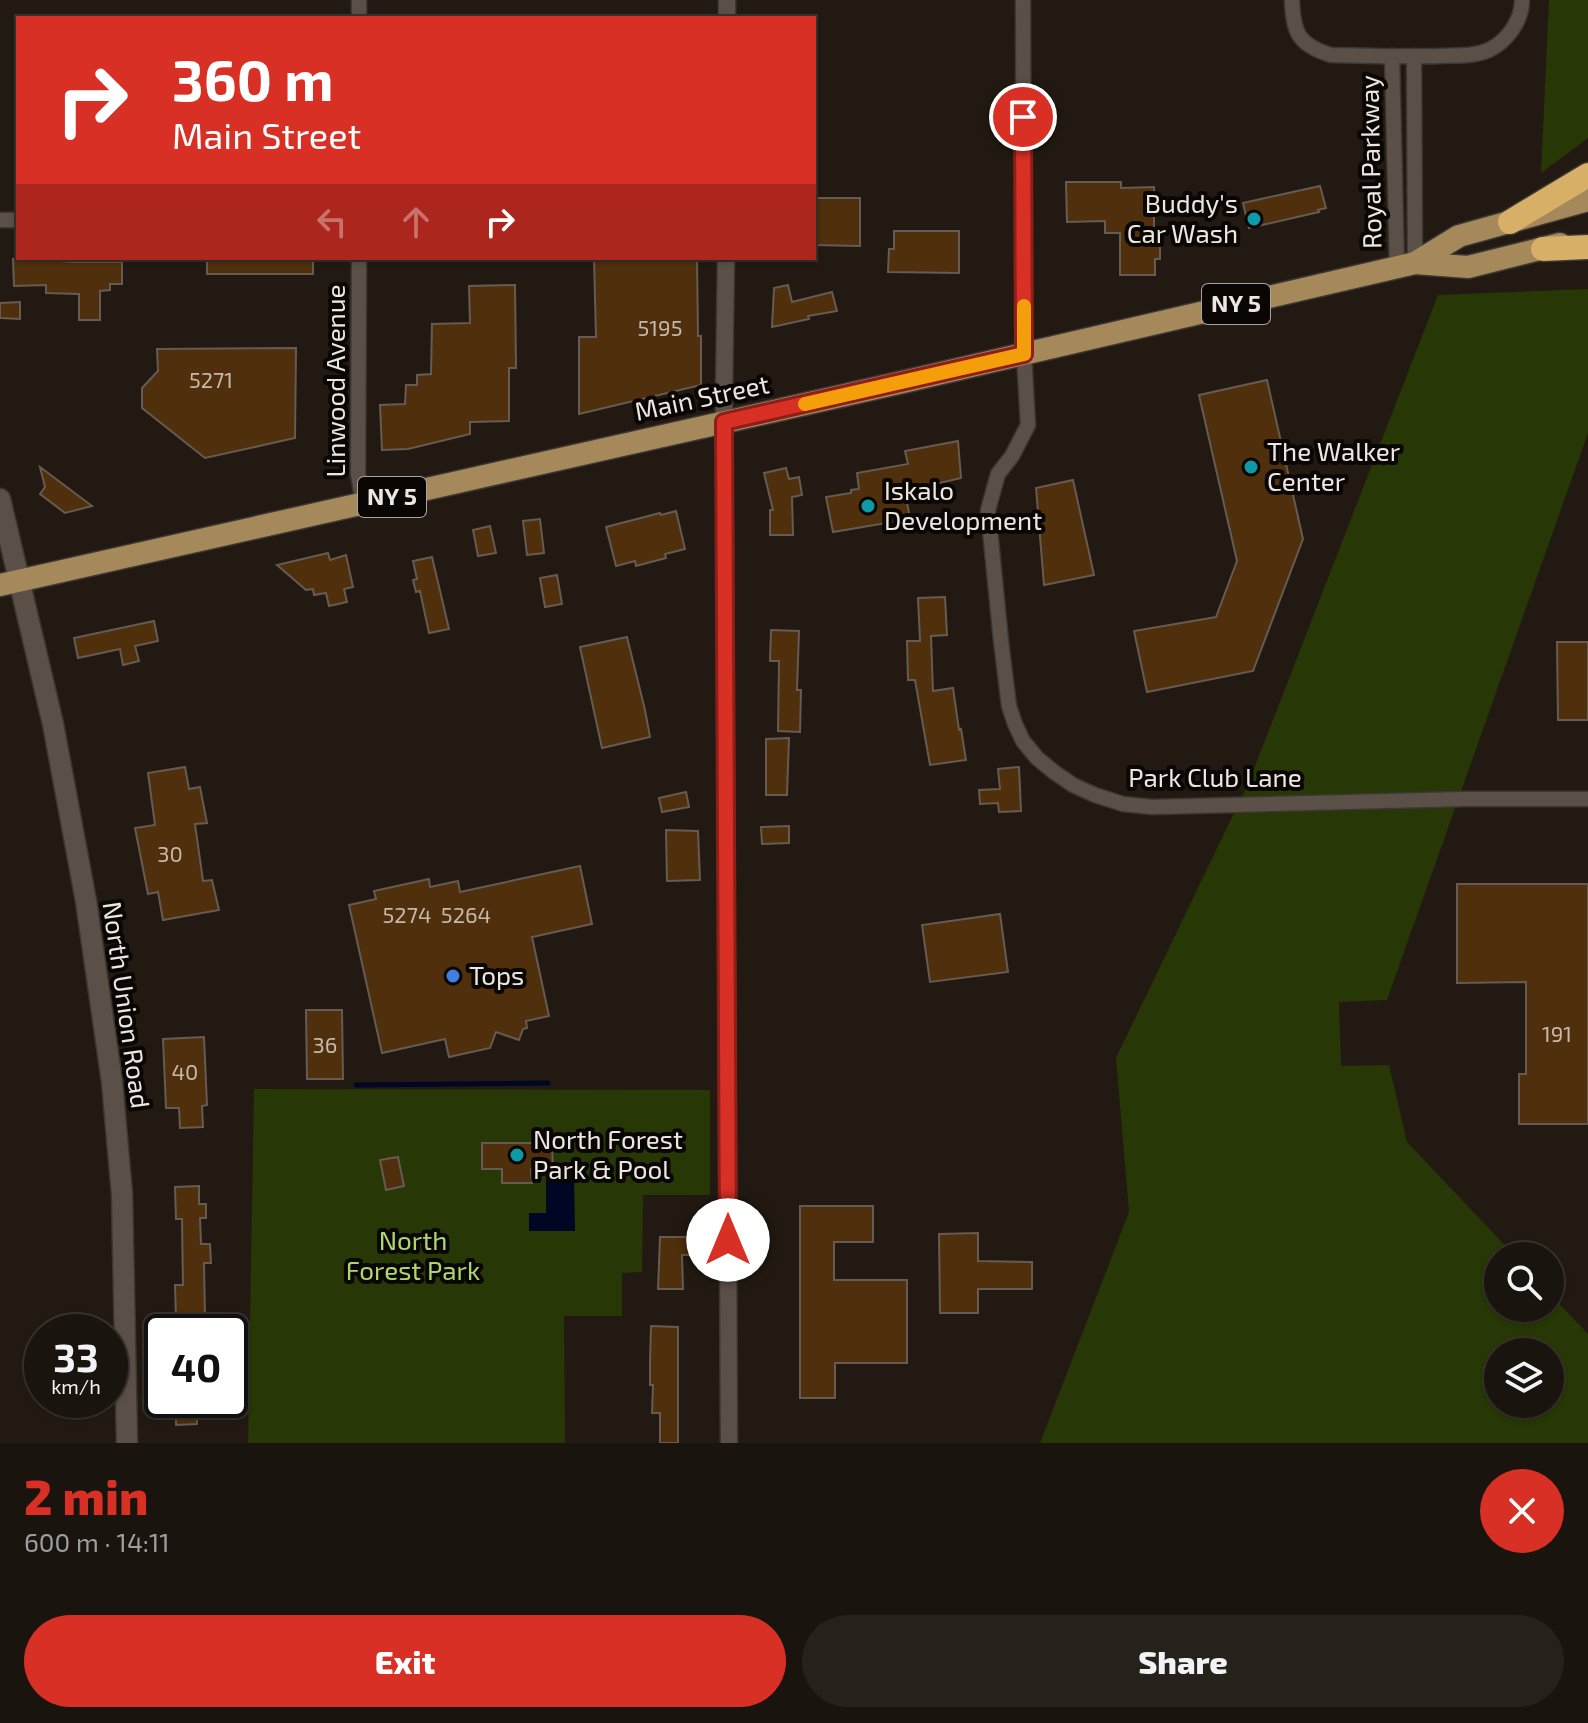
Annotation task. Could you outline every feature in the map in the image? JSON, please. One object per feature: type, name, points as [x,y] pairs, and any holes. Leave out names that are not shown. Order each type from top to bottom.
[{"type":"highway","points":[[1510,222],[1588,175]]},
{"type":"highway","points":[[1543,249],[1588,247]]},
{"type":"main road","name":"Main Street","points":[[1406,266],[1459,236],[1588,200]]},
{"type":"main road","name":"Main Street","points":[[10,583],[1406,266],[1468,267],[1588,236]]},
{"type":"main road","name":"North Union Road","points":[[0,499],[10,583],[56,738],[86,901],[112,1082],[122,1194],[127,1443]]},
{"type":"street","name":"Park Club Lane","points":[[1023,0],[1024,354],[1028,425],[1012,456],[998,474],[988,510],[1009,706],[1023,741],[1037,758],[1073,785],[1123,804],[1152,807],[1588,799]]},
{"type":"street","points":[[1292,0],[1294,26],[1307,45],[1331,55],[1392,56],[1470,55],[1487,51],[1509,34],[1517,22],[1522,0]]},
{"type":"street","name":"Royal Parkway","points":[[1392,56],[1406,266]]},
{"type":"street","name":"Royal Parkway","points":[[1406,266],[1414,56]]},
{"type":"street","name":"Linwood Avenue","points":[[359,260],[358,474],[363,503]]},
{"type":"street","points":[[726,260],[729,1443]]},
{"type":"green space","points":[[1549,0],[1588,0],[1588,138],[1541,173]]},
{"type":"green space","points":[[1588,289],[1588,433],[1387,1000],[1339,1002],[1341,1066],[1389,1065],[1407,1142],[1502,1242],[1484,1242],[1484,1322],[1564,1322],[1564,1309],[1588,1334],[1588,1443],[1040,1443],[1129,1212],[1116,1058],[1248,784],[1438,295]]},
{"type":"green space","name":"North Forest Park","points":[[254,1089],[710,1090],[710,1195],[643,1195],[642,1272],[622,1273],[622,1316],[564,1316],[565,1443],[248,1443]]},
{"type":"water","points":[[546,1180],[574,1180],[575,1231],[529,1231],[529,1213],[546,1213]]},
{"type":"building","points":[[1066,182],[1121,182],[1121,188],[1154,187],[1154,236],[1160,236],[1160,259],[1155,259],[1155,275],[1120,275],[1120,233],[1105,233],[1105,221],[1067,222]]},
{"type":"building","points":[[1320,186],[1326,208],[1249,228],[1243,203]]},
{"type":"building","points":[[816,198],[860,198],[860,246],[816,245]]},
{"type":"building","points":[[894,231],[959,231],[959,273],[888,272],[889,249],[894,249]]},
{"type":"building","points":[[13,259],[122,262],[122,284],[110,284],[110,290],[100,291],[100,320],[79,320],[79,294],[46,293],[46,285],[14,286]]},
{"type":"building","points":[[207,260],[313,260],[313,274],[207,274]]},
{"type":"building","points":[[594,260],[697,260],[701,385],[579,414],[579,337],[596,337]]},
{"type":"building","points":[[515,285],[516,368],[509,368],[509,421],[470,422],[470,434],[408,449],[382,450],[380,405],[405,404],[406,385],[417,385],[417,375],[431,374],[432,324],[470,323],[469,286]]},
{"type":"building","points":[[788,285],[792,302],[832,292],[837,311],[772,327],[774,288]]},
{"type":"building","points":[[20,302],[20,319],[0,318],[0,303]]},
{"type":"building","points":[[296,348],[295,438],[205,458],[142,408],[142,388],[158,371],[157,349]]},
{"type":"building","name":"The Walker Center","points":[[1267,380],[1303,539],[1253,671],[1147,692],[1134,631],[1216,617],[1237,561],[1199,395]]},
{"type":"building","points":[[958,441],[961,478],[905,491],[910,519],[833,532],[826,497],[859,489],[857,473],[908,464],[905,451]]},
{"type":"building","points":[[40,467],[92,506],[65,513],[40,494],[45,487]]},
{"type":"building","points":[[786,468],[789,479],[799,477],[802,495],[792,497],[793,535],[770,535],[770,510],[773,510],[764,473]]},
{"type":"building","points":[[1073,480],[1094,575],[1044,585],[1036,488]]},
{"type":"building","points":[[676,511],[685,549],[636,566],[635,561],[616,566],[606,527]]},
{"type":"building","points":[[540,519],[544,553],[527,555],[523,521]]},
{"type":"building","points":[[490,526],[496,553],[478,556],[473,530]]},
{"type":"building","points":[[328,553],[330,560],[346,555],[353,587],[344,589],[347,602],[329,606],[326,593],[314,595],[313,589],[306,590],[277,565]]},
{"type":"building","points":[[432,557],[449,629],[429,633],[420,591],[416,592],[413,580],[417,579],[413,561]]},
{"type":"building","points":[[557,575],[562,604],[545,607],[540,578]]},
{"type":"building","points":[[945,597],[947,635],[931,636],[933,691],[953,688],[966,760],[930,765],[915,680],[908,680],[907,641],[920,641],[918,598]]},
{"type":"building","points":[[154,621],[158,641],[135,646],[139,661],[123,665],[120,649],[78,658],[74,638]]},
{"type":"building","points":[[771,630],[799,631],[797,690],[801,690],[800,732],[778,731],[779,661],[770,661]]},
{"type":"building","points":[[627,637],[650,737],[602,748],[580,647]]},
{"type":"building","points":[[1557,642],[1588,642],[1588,720],[1558,720]]},
{"type":"building","points":[[789,738],[787,795],[766,795],[766,739]]},
{"type":"building","points":[[185,767],[189,789],[200,787],[207,823],[195,824],[203,881],[212,880],[219,910],[163,920],[158,892],[148,894],[135,828],[155,825],[148,773]]},
{"type":"building","points":[[1019,767],[1021,811],[999,812],[998,803],[980,804],[979,790],[1000,789],[998,769]]},
{"type":"building","points":[[686,792],[689,807],[662,812],[659,798]]},
{"type":"building","points":[[789,826],[789,843],[762,844],[761,827]]},
{"type":"building","points":[[666,830],[698,831],[700,880],[667,881]]},
{"type":"building","name":"Tops","points":[[580,866],[592,924],[532,937],[549,1016],[526,1021],[527,1028],[523,1029],[519,1040],[496,1032],[490,1048],[449,1057],[445,1039],[382,1053],[349,905],[376,899],[374,891],[429,879],[430,887],[458,881],[460,892]]},
{"type":"building","points":[[1457,884],[1588,884],[1588,1124],[1519,1124],[1519,1074],[1526,1074],[1526,982],[1457,983]]},
{"type":"building","points":[[1000,914],[1008,972],[930,982],[922,925]]},
{"type":"building","points":[[306,1010],[342,1010],[343,1079],[307,1079]]},
{"type":"building","points":[[204,1037],[207,1105],[202,1106],[203,1127],[180,1128],[179,1108],[166,1108],[163,1039]]},
{"type":"building","name":"North Forest Park & Pool","points":[[482,1143],[552,1143],[553,1169],[531,1169],[532,1183],[502,1183],[502,1169],[482,1169]]},
{"type":"building","points":[[398,1157],[404,1186],[386,1190],[380,1160]]},
{"type":"building","points":[[199,1186],[199,1204],[206,1204],[206,1218],[200,1218],[201,1244],[210,1244],[211,1263],[204,1263],[205,1314],[176,1314],[175,1285],[183,1285],[182,1219],[176,1219],[175,1187]]},
{"type":"building","points":[[800,1206],[873,1206],[873,1242],[834,1242],[834,1280],[907,1280],[907,1363],[835,1363],[835,1398],[800,1398]]},
{"type":"building","points":[[978,1233],[978,1261],[1032,1262],[1032,1289],[978,1289],[978,1313],[940,1313],[939,1234]]},
{"type":"building","points":[[660,1237],[689,1237],[689,1255],[682,1255],[683,1289],[658,1289]]},
{"type":"building","points":[[651,1326],[678,1327],[678,1443],[660,1443],[660,1413],[652,1413]]},
{"type":"building","points":[[176,1418],[197,1418],[197,1424],[176,1425]]},
{"type":"waterway","points":[[356,1085],[548,1083]]},
{"type":"slow traffic","points":[[805,404],[1024,354],[1024,306]]},
{"type":"place","name":"Buddy's Car Wash","points":[[1254,219]]},
{"type":"place","name":"The Walker Center","points":[[1251,467]]},
{"type":"place","name":"Iskalo Development","points":[[868,506]]},
{"type":"place","name":"Tops","points":[[453,976]]},
{"type":"place","name":"North Forest Park & Pool","points":[[517,1155]]},
{"type":"route","points":[[728,1240],[724,422],[1024,354],[1023,117]]}]
